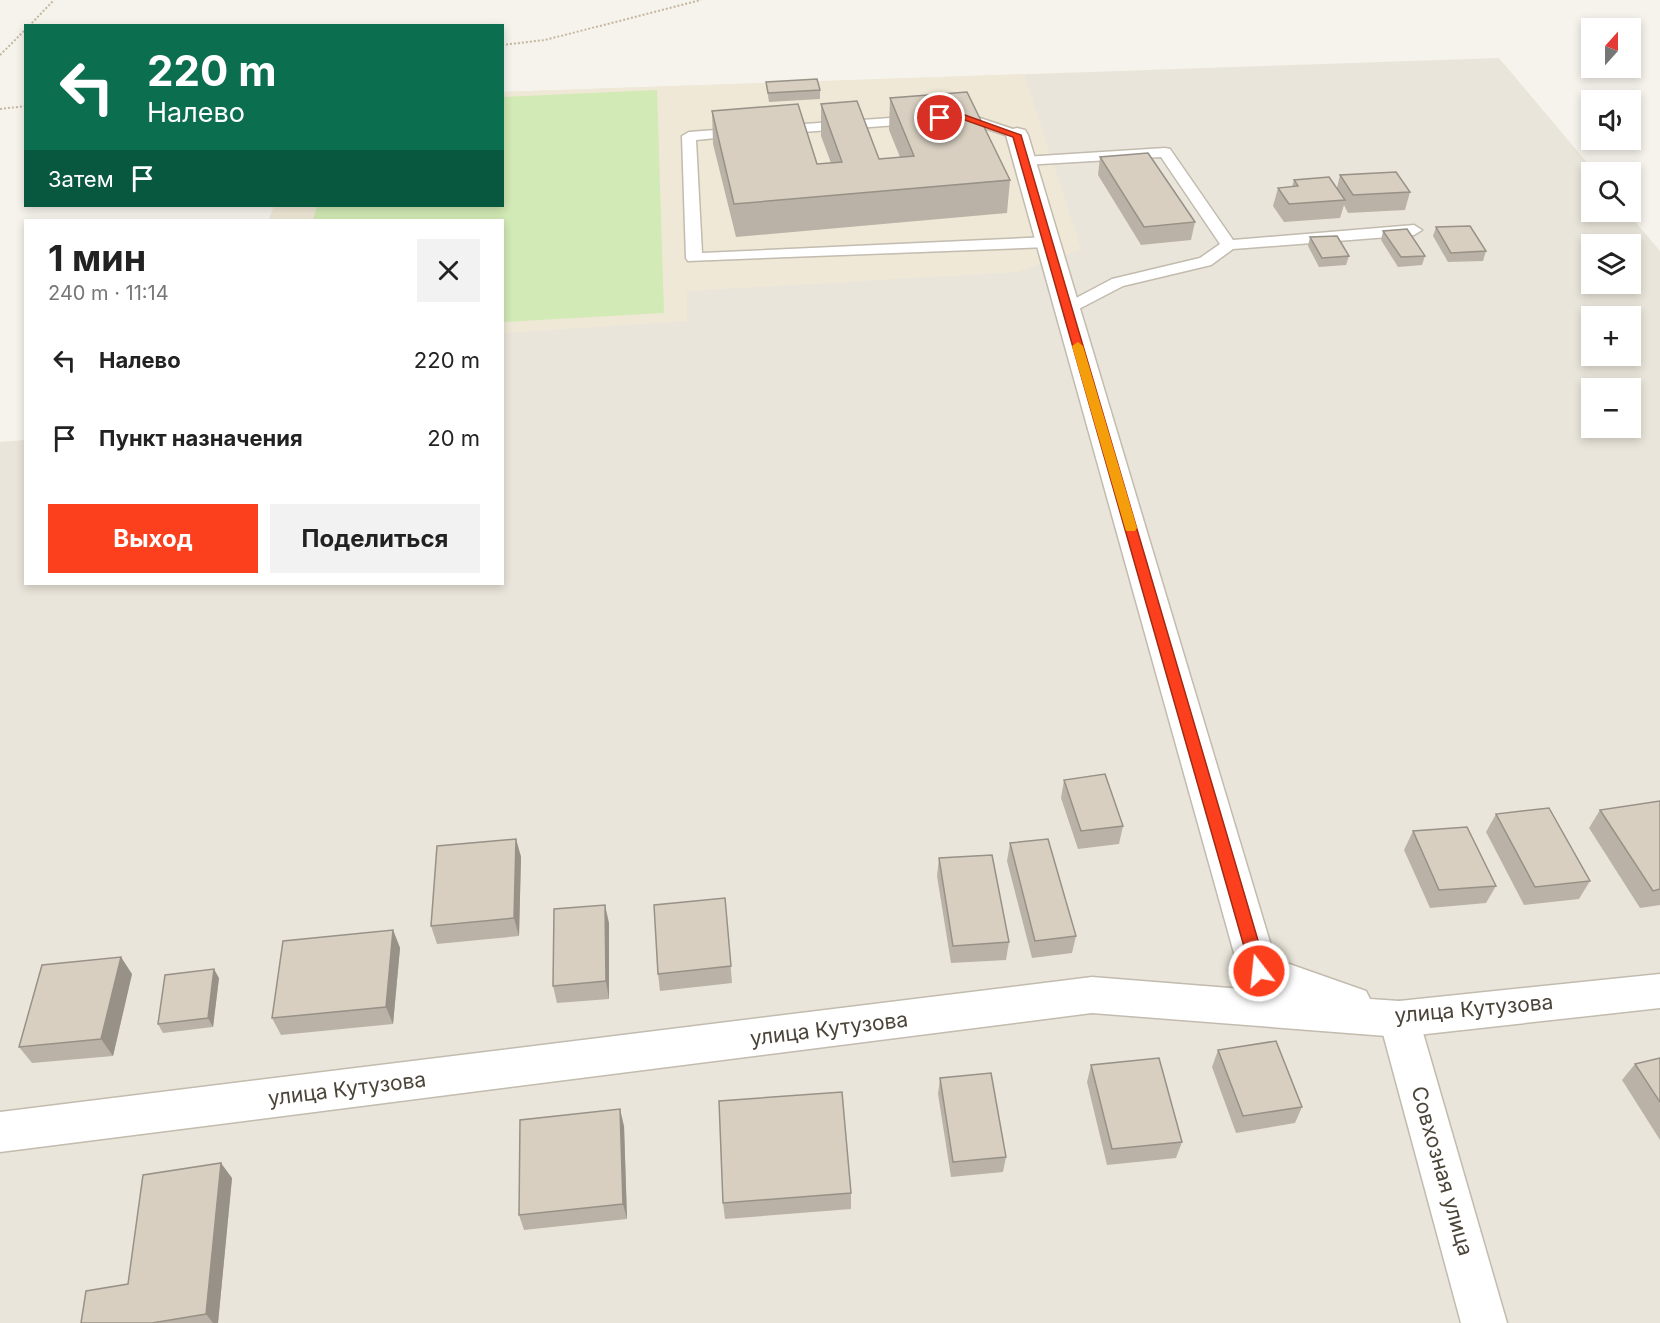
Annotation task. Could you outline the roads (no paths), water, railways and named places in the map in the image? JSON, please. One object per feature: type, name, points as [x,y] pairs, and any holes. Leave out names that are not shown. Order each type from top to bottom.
[{"type":"street","points":[[1021,148],[1259,971],[1399,1018]]},
{"type":"street","name":"улица Кутузова","points":[[0,1132],[1092,996],[1399,1018],[1660,991]]},
{"type":"street","name":"Совхозная улица","points":[[1399,1018],[1484,1323]]},
{"type":"lane","points":[[1048,242],[694,258],[688,136],[962,116],[1021,148],[1165,152],[1229,245]]},
{"type":"lane","points":[[1067,309],[1118,282],[1205,262],[1229,245],[1414,230]]}]
